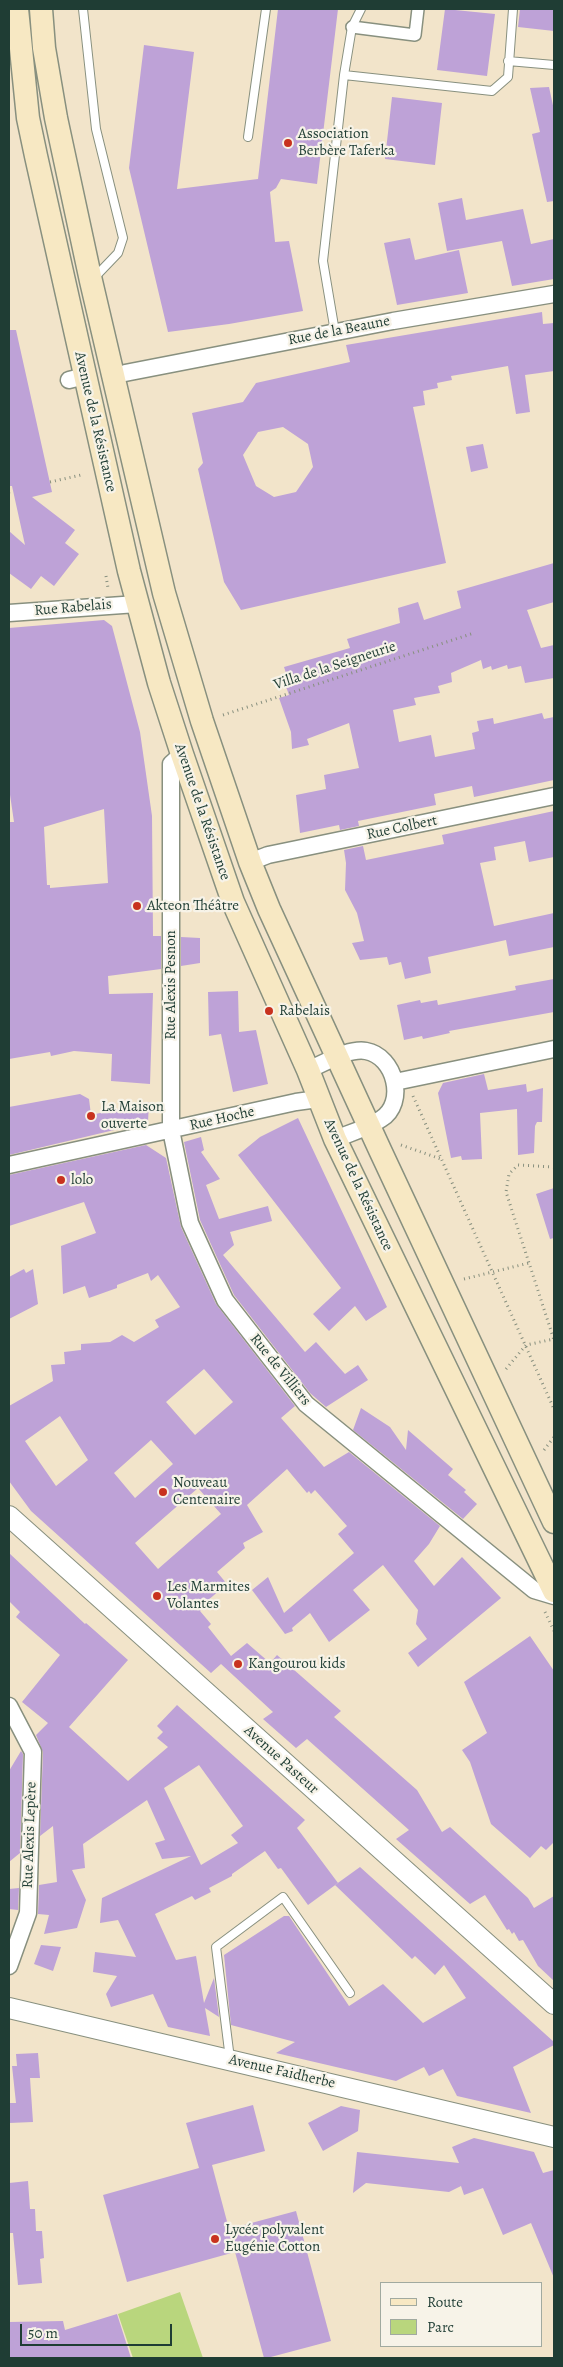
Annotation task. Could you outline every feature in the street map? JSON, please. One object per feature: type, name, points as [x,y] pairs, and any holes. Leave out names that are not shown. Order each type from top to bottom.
[{"type":"main road","name":"Avenue de la Résistance","points":[[16,9],[28,118],[77,378],[132,604],[176,759],[233,902],[308,1070],[335,1139],[554,1591]]},
{"type":"main road","name":"Avenue de la Résistance","points":[[41,9],[44,48],[56,118],[91,281],[164,593],[202,722],[250,862],[269,909],[554,1522]]},
{"type":"street","points":[[352,27],[415,35],[418,9]]},
{"type":"street","name":"Rue de la Beaune","points":[[125,373],[393,321],[554,294]]},
{"type":"street","name":"Rue Rabelais","points":[[9,614],[132,604]]},
{"type":"street","name":"Rue Alexis Pesnon","points":[[171,1130],[176,759]]},
{"type":"street","name":"Rue Colbert","points":[[250,862],[268,855],[554,796]]},
{"type":"street","points":[[401,1081],[554,1049]]},
{"type":"street","points":[[308,1070],[353,1051],[368,1051],[381,1059],[401,1081]]},
{"type":"street","points":[[335,1139],[383,1119],[390,1108],[401,1081]]},
{"type":"street","name":"Rue Hoche","points":[[9,1165],[296,1102],[318,1099]]},
{"type":"street","name":"Rue de Villiers","points":[[171,1130],[190,1223],[225,1300],[306,1404],[534,1590],[554,1596]]},
{"type":"street","name":"Avenue Pasteur","points":[[9,1516],[554,2004]]},
{"type":"street","name":"Rue Alexis Lepère","points":[[9,1706],[33,1752],[28,1913],[9,1966]]},
{"type":"street","name":"Avenue Faidherbe","points":[[9,2008],[554,2137]]},
{"type":"lane","points":[[83,9],[96,129],[123,238],[118,253],[99,275],[91,281]]},
{"type":"lane","points":[[248,137],[266,9]]},
{"type":"lane","points":[[336,332],[323,261],[344,75],[352,27],[362,9]]},
{"type":"lane","points":[[344,75],[492,91],[508,77],[513,9]]},
{"type":"lane","points":[[508,61],[554,65]]},
{"type":"lane","points":[[230,2060],[216,1947],[283,1898],[350,1993]]},
{"type":"path","points":[[50,482],[82,475]]},
{"type":"path","points":[[106,576],[108,588]]},
{"type":"path","name":"Villa de la Seigneurie","points":[[202,722],[474,633]]},
{"type":"path","points":[[401,1081],[442,1158],[554,1409]]},
{"type":"path","points":[[395,1144],[442,1158]]},
{"type":"path","points":[[504,1372],[526,1346],[554,1340],[506,1192],[508,1174],[518,1165],[554,1167]]},
{"type":"path","points":[[460,1280],[529,1263]]},
{"type":"path","points":[[542,1452],[554,1437]]},
{"type":"green space","points":[[180,2292],[203,2358],[133,2358],[118,2314]]},
{"type":"building","points":[[278,9],[338,9],[317,184],[281,179],[276,188],[270,192],[275,242],[289,241],[303,311],[168,332],[129,168],[144,45],[194,52],[177,189],[258,179]]},
{"type":"building","points":[[445,9],[495,14],[487,76],[437,70]]},
{"type":"building","points":[[520,9],[554,9],[554,31],[518,27]]},
{"type":"building","points":[[549,87],[554,110],[554,201],[547,202],[532,134],[540,132],[530,88]]},
{"type":"building","points":[[392,97],[442,103],[435,165],[385,159]]},
{"type":"building","points":[[462,198],[466,220],[523,209],[531,244],[554,239],[554,279],[512,286],[502,241],[447,251],[438,203]]},
{"type":"building","points":[[410,238],[415,260],[459,250],[468,293],[397,305],[384,243]]},
{"type":"building","points":[[542,312],[543,324],[554,323],[554,371],[525,375],[530,412],[516,414],[508,366],[451,376],[452,380],[437,383],[438,388],[423,391],[425,405],[413,407],[446,563],[241,610],[224,582],[198,469],[203,463],[192,413],[243,402],[256,383],[350,362],[346,345]],"holes":[[[283,427],[308,444],[313,467],[296,492],[274,497],[256,486],[243,455],[258,432]]]},
{"type":"building","points":[[9,330],[16,330],[52,492],[32,497],[75,530],[65,543],[79,554],[54,586],[41,576],[31,589],[9,573],[9,531],[25,545],[12,486],[9,486]]},
{"type":"building","points":[[483,444],[488,468],[471,472],[466,447]]},
{"type":"building","points":[[554,563],[554,602],[527,610],[541,648],[554,645],[554,678],[525,683],[521,666],[508,669],[507,665],[492,670],[491,666],[483,669],[481,660],[451,673],[452,682],[438,686],[440,693],[414,698],[416,705],[393,710],[399,742],[431,735],[435,757],[475,749],[472,733],[479,731],[477,721],[493,718],[494,724],[542,713],[544,719],[554,717],[554,780],[474,797],[472,786],[434,794],[436,805],[358,821],[359,826],[340,830],[339,825],[300,833],[296,795],[326,789],[324,775],[359,768],[349,723],[307,739],[309,745],[292,749],[291,732],[279,698],[289,695],[284,681],[288,679],[284,667],[350,648],[347,639],[400,623],[398,608],[418,602],[424,620],[461,608],[457,591]]},
{"type":"building","points":[[104,620],[112,626],[140,732],[152,816],[153,936],[161,936],[161,969],[108,976],[109,994],[153,993],[150,1084],[111,1081],[112,1054],[74,1051],[51,1056],[50,1052],[9,1059],[9,822],[14,822],[9,788],[9,628]],"holes":[[[104,809],[108,883],[50,888],[50,885],[47,885],[44,827]]]},
{"type":"building","points":[[554,811],[554,857],[529,862],[525,841],[494,847],[496,860],[480,863],[494,926],[554,913],[554,947],[509,956],[506,940],[428,957],[431,973],[405,979],[401,962],[389,965],[387,957],[360,960],[352,943],[364,941],[357,913],[345,890],[346,863],[344,850],[363,846],[366,860],[444,844],[442,835]]},
{"type":"building","points":[[181,937],[200,938],[200,963],[181,966]]},
{"type":"building","points":[[554,979],[554,1012],[449,1031],[450,1033],[423,1039],[422,1036],[404,1040],[397,1005],[420,1000],[421,1003],[437,1000],[438,1005],[516,990],[515,986]]},
{"type":"building","points":[[238,991],[239,1032],[256,1030],[268,1084],[233,1092],[221,1034],[209,1036],[208,992]]},
{"type":"building","points":[[484,1074],[488,1090],[526,1084],[527,1092],[543,1088],[542,1122],[537,1122],[535,1126],[534,1153],[518,1155],[517,1109],[480,1113],[482,1159],[462,1160],[461,1156],[451,1158],[438,1093],[443,1083]]},
{"type":"building","points":[[80,1094],[89,1099],[91,1115],[149,1102],[148,1122],[9,1155],[9,1107]]},
{"type":"building","points":[[298,1118],[387,1307],[366,1321],[355,1306],[329,1331],[313,1314],[341,1288],[238,1155],[260,1137]]},
{"type":"building","points":[[201,1137],[204,1150],[201,1152],[220,1179],[206,1185],[219,1219],[268,1206],[272,1221],[230,1232],[234,1245],[223,1255],[305,1352],[316,1342],[345,1374],[358,1365],[368,1380],[326,1407],[310,1393],[234,1295],[200,1220],[184,1142]]},
{"type":"building","points":[[146,1145],[166,1158],[181,1227],[216,1304],[295,1406],[281,1418],[324,1467],[349,1452],[440,1526],[429,1544],[414,1561],[434,1586],[462,1557],[501,1598],[418,1667],[408,1653],[427,1639],[416,1624],[418,1610],[383,1565],[353,1590],[370,1610],[329,1642],[310,1613],[292,1628],[293,1631],[285,1634],[252,1590],[268,1577],[284,1613],[354,1553],[338,1534],[347,1526],[315,1490],[311,1494],[309,1491],[307,1493],[287,1469],[247,1505],[263,1532],[243,1543],[245,1548],[217,1572],[227,1584],[200,1607],[202,1609],[200,1611],[211,1624],[208,1627],[231,1656],[247,1643],[270,1663],[277,1655],[341,1711],[334,1717],[417,1790],[442,1832],[450,1827],[528,1898],[534,1908],[554,1896],[554,1981],[538,1966],[523,1940],[519,1941],[514,1932],[512,1934],[509,1929],[507,1930],[485,1895],[470,1904],[396,1839],[409,1830],[307,1739],[296,1748],[263,1719],[273,1712],[221,1664],[211,1673],[31,1511],[9,1481],[9,1406],[53,1381],[51,1365],[65,1364],[64,1352],[81,1350],[81,1344],[110,1342],[122,1335],[134,1342],[159,1327],[155,1320],[180,1307],[158,1275],[151,1281],[148,1273],[117,1285],[117,1288],[89,1298],[85,1286],[63,1294],[61,1246],[96,1233],[84,1202],[9,1226],[9,1175]],"holes":[[[204,1369],[233,1402],[195,1435],[166,1402]],[[60,1416],[88,1460],[56,1486],[25,1441]],[[151,1440],[173,1464],[135,1498],[114,1473]],[[198,1488],[221,1514],[158,1569],[135,1543]]]},
{"type":"building","points":[[554,1188],[554,1238],[550,1239],[536,1194]]},
{"type":"building","points":[[24,1269],[26,1273],[33,1269],[38,1304],[9,1319],[9,1277]]},
{"type":"building","points":[[361,1408],[390,1427],[406,1450],[408,1430],[453,1469],[448,1475],[466,1490],[464,1492],[477,1504],[463,1519],[353,1430]]},
{"type":"building","points":[[9,1553],[85,1624],[128,1660],[69,1727],[128,1781],[168,1747],[157,1738],[163,1732],[157,1726],[177,1705],[305,1820],[297,1828],[338,1883],[308,1905],[281,1868],[278,1869],[265,1851],[232,1874],[232,1876],[209,1888],[211,1892],[195,1900],[192,1896],[155,1914],[176,1960],[196,1956],[204,2003],[214,1978],[219,2017],[205,2008],[210,2036],[168,2027],[153,1994],[111,2007],[106,1994],[117,1976],[93,1972],[95,1952],[136,1957],[118,1920],[100,1923],[102,1898],[191,1856],[162,1859],[155,1843],[165,1840],[147,1800],[83,1844],[85,1868],[72,1870],[86,1900],[77,1928],[44,1934],[49,1915],[38,1914],[39,1885],[57,1882],[53,1826],[40,1836],[43,1752],[36,1735],[48,1723],[22,1702],[60,1655],[16,1617],[20,1612],[9,1601]],"holes":[[[199,1765],[243,1826],[231,1835],[238,1843],[201,1865],[164,1788]]]},
{"type":"building","points":[[530,1636],[554,1671],[554,1842],[546,1850],[541,1846],[530,1858],[491,1824],[470,1762],[462,1750],[487,1733],[464,1682]]},
{"type":"building","points":[[21,1751],[23,1754],[20,1853],[9,1862],[9,1771]]},
{"type":"building","points":[[360,1867],[554,2042],[554,2045],[513,2067],[531,2113],[457,2096],[443,2069],[429,2076],[424,2067],[396,2081],[276,2053],[295,2042],[231,2025],[224,1955],[284,1916],[289,1916],[349,2006],[383,1984],[423,2023],[466,1998],[444,1965],[435,1975],[415,1956],[412,1959],[335,1885]]},
{"type":"building","points":[[19,1888],[18,1910],[9,1909],[9,1889]]},
{"type":"building","points":[[41,1945],[61,1947],[53,1971],[34,1964]]},
{"type":"building","points":[[38,2053],[40,2078],[30,2078],[33,2122],[9,2123],[9,2103],[16,2103],[12,2066],[17,2066],[16,2054]]},
{"type":"building","points":[[253,2105],[265,2151],[212,2165],[229,2229],[296,2211],[331,2341],[267,2358],[264,2358],[235,2252],[127,2282],[103,2195],[199,2168],[186,2123]]},
{"type":"building","points":[[341,2106],[360,2110],[358,2131],[323,2151],[308,2123]]},
{"type":"building","points":[[474,2138],[534,2152],[543,2173],[554,2170],[554,2278],[531,2223],[503,2235],[483,2188],[464,2195],[461,2186],[449,2192],[366,2183],[353,2193],[357,2152],[459,2163],[452,2147]]},
{"type":"building","points":[[28,2181],[30,2209],[35,2209],[36,2231],[42,2231],[44,2258],[40,2259],[42,2283],[18,2285],[13,2233],[9,2233],[9,2183]]},
{"type":"building","points":[[117,2314],[131,2358],[10,2358],[9,2322],[63,2321],[65,2330]]},
{"type":"place","name":"Association Berbère Taferka","points":[[288,143]]},
{"type":"place","name":"Akteon Théâtre","points":[[137,906]]},
{"type":"place","name":"Rabelais","points":[[269,1011]]},
{"type":"place","name":"La Maison ouverte","points":[[91,1116]]},
{"type":"place","name":"lolo","points":[[61,1180]]},
{"type":"place","name":"Nouveau Centenaire","points":[[163,1492]]},
{"type":"place","name":"Les Marmites Volantes","points":[[157,1596]]},
{"type":"place","name":"Kangourou kids","points":[[238,1664]]},
{"type":"place","name":"Lycée polyvalent Eugénie Cotton","points":[[215,2239]]}]
